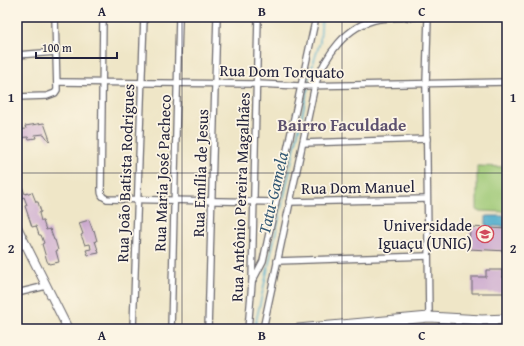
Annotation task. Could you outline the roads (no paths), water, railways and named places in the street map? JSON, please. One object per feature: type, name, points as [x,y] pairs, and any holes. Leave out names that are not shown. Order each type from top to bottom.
[{"type":"main road","points":[[298,329],[429,317],[507,319]]},
{"type":"street","points":[[17,97],[47,96],[55,93],[57,82],[55,17]]},
{"type":"street","points":[[103,17],[101,195],[107,199],[137,198],[275,202]]},
{"type":"street","name":"Rua João Batista Rodrigues","points":[[132,329],[144,17]]},
{"type":"street","name":"Rua Maria José Pacheco","points":[[171,329],[178,83],[178,17]]},
{"type":"street","name":"Rua Emília de Jesus","points":[[208,329],[217,17]]},
{"type":"street","name":"Rua Antônio Pereira Magalhães","points":[[248,329],[252,283],[258,17]]},
{"type":"street","points":[[252,283],[263,261],[316,17]]},
{"type":"street","points":[[428,17],[426,140],[429,317]]},
{"type":"street","points":[[263,329],[276,261],[303,144],[314,86],[328,56],[342,39],[352,31],[368,22],[378,20],[438,17]]},
{"type":"street","points":[[17,54],[56,52]]},
{"type":"street","name":"Rua Dom Torquato","points":[[57,82],[141,82],[302,86],[507,82]]},
{"type":"street","points":[[303,144],[426,140]]},
{"type":"street","name":"Rua Dom Manuel","points":[[289,202],[427,198]]},
{"type":"street","points":[[17,227],[21,246],[46,286],[68,329]]},
{"type":"street","points":[[276,261],[428,256]]},
{"type":"street","points":[[17,293],[46,286]]},
{"type":"street","points":[[456,329],[460,318]]},
{"type":"street","points":[[478,319],[480,329]]},
{"type":"water","points":[[486,216],[505,216],[505,227],[486,226]]},
{"type":"waterway","name":"Tatu-Gamela","points":[[308,84],[320,42],[322,17]]},
{"type":"waterway","name":"Tatu-Gamela","points":[[255,326],[308,88]]},
{"type":"place","name":"Universidade Iguaçu (UNIG)","points":[[485,234]]},
{"type":"district","name":"Bairro Faculdade","points":[[342,125]]}]
